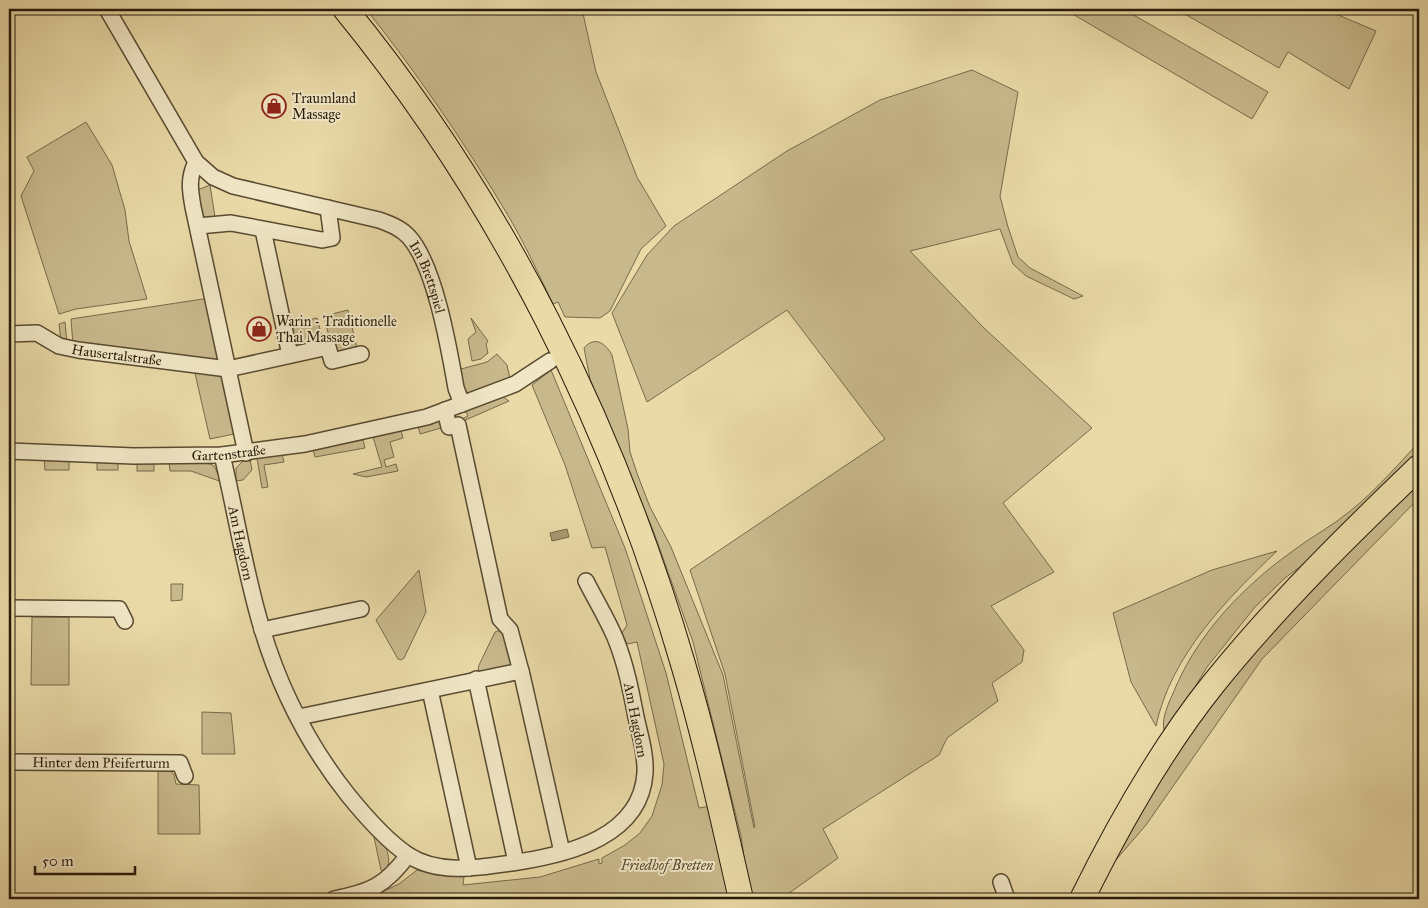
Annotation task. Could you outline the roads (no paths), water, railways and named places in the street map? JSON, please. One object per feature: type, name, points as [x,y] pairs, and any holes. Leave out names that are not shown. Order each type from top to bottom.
[{"type":"main road","points":[[346,9],[383,55],[447,148],[505,243],[549,322],[579,382],[640,533],[669,619],[715,780],[741,899]]},
{"type":"main road","points":[[1082,899],[1144,784],[1213,685],[1277,608],[1419,467]]},
{"type":"street","name":"Im Brettspiel","points":[[107,9],[196,162],[212,177],[233,186],[379,220],[396,226],[408,236],[419,250],[431,277],[456,388],[462,404]]},
{"type":"street","points":[[196,162],[191,172],[190,185],[246,453]]},
{"type":"street","points":[[198,226],[231,223],[322,240],[332,238],[328,208]]},
{"type":"street","points":[[263,230],[290,355]]},
{"type":"street","name":"Hausertalstraße","points":[[9,334],[37,333],[59,346],[78,350],[228,369]]},
{"type":"street","points":[[228,369],[328,347],[332,361],[361,354]]},
{"type":"street","name":"Gartenstraße","points":[[9,451],[134,456],[246,453],[378,430],[445,410],[515,384],[550,361]]},
{"type":"street","points":[[445,410],[449,427],[458,425],[500,619],[510,630],[521,671],[562,852]]},
{"type":"street","name":"Am Hagdorn","points":[[222,455],[262,630],[282,684],[299,718],[335,778],[358,807],[408,854],[425,864],[444,869],[469,868],[516,862],[562,852],[598,840],[617,829],[637,802],[645,773],[645,760],[622,657],[616,638],[586,582]]},
{"type":"street","points":[[9,608],[119,609],[125,621]]},
{"type":"street","points":[[262,630],[361,609]]},
{"type":"street","points":[[299,718],[521,671]]},
{"type":"street","points":[[476,679],[516,862]]},
{"type":"street","points":[[430,690],[469,868]]},
{"type":"street","name":"Hinter dem Pfeiferturm","points":[[9,762],[180,763],[185,776]]},
{"type":"street","points":[[334,899],[371,889],[380,884],[392,876],[408,854]]},
{"type":"street","points":[[1000,882],[1007,899]]},
{"type":"place","name":"Traumland Massage","points":[[274,106]]},
{"type":"place","name":"Warin - Traditionelle Thai Massage","points":[[259,329]]},
{"type":"park label","name":"Friedhof Bretten","points":[[667,865]]}]
